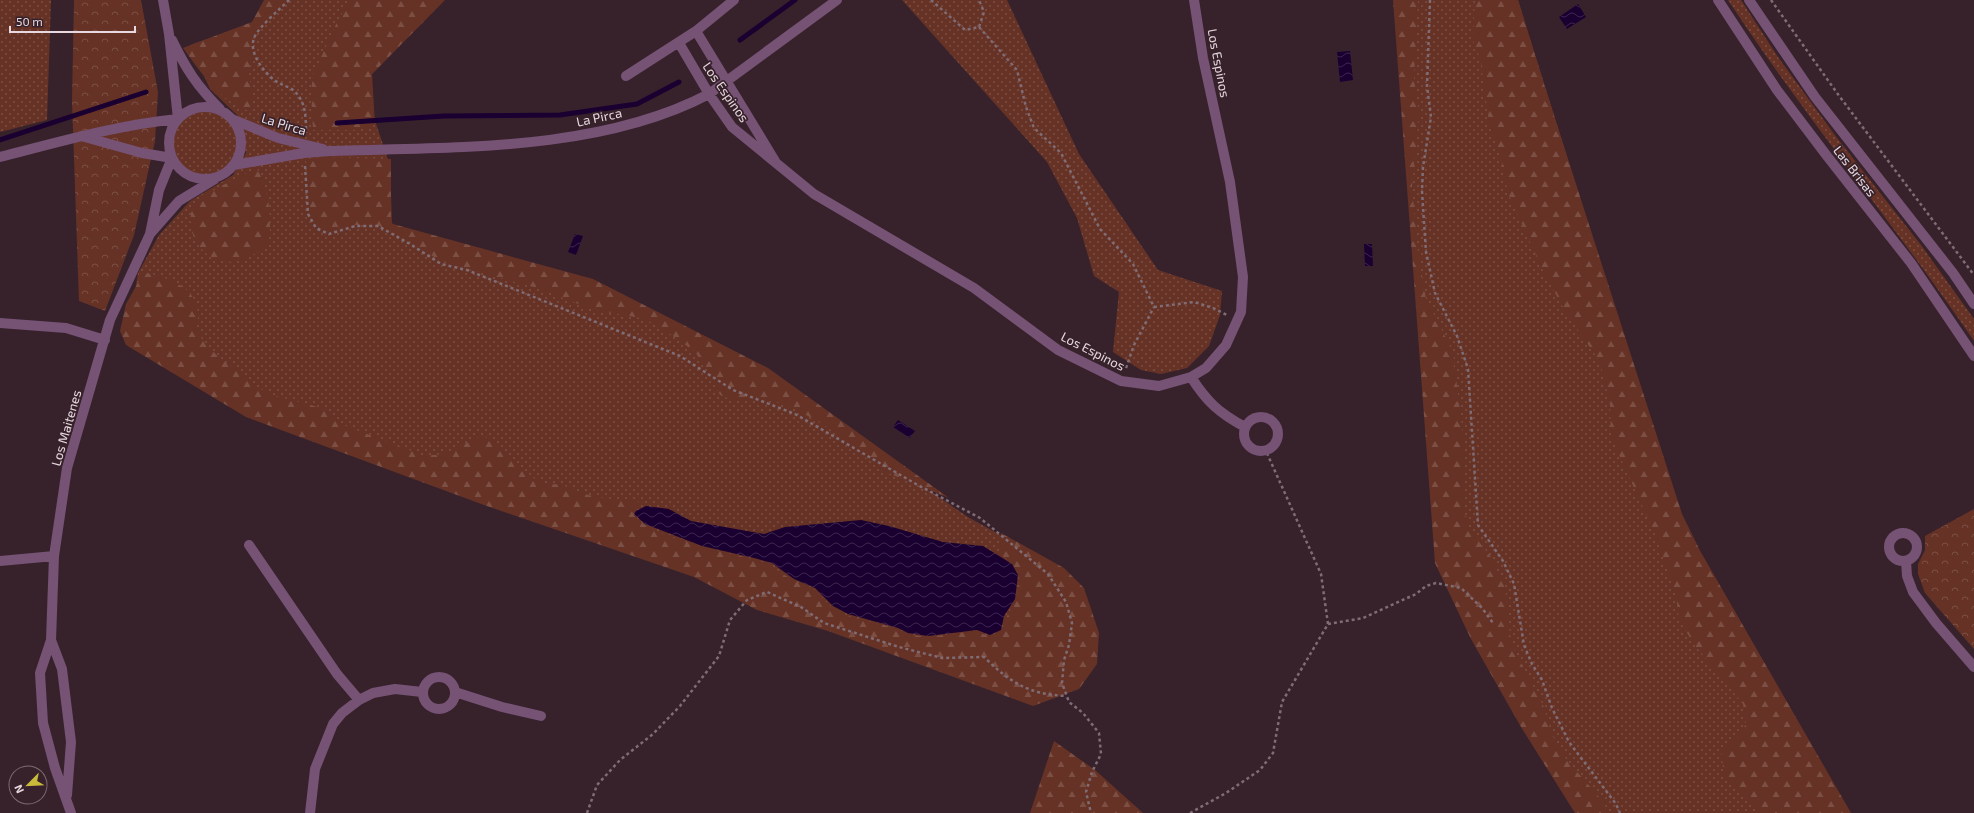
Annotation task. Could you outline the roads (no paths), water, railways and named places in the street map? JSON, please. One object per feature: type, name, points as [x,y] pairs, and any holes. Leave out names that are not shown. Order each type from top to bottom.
[{"type":"street","points":[[164,0],[178,119]]},
{"type":"street","points":[[626,76],[679,43],[734,0]]},
{"type":"street","name":"La Pirca","points":[[232,119],[305,148],[330,151],[523,144],[615,128],[687,106],[709,94],[727,83],[837,0]]},
{"type":"street","name":"Los Espinos","points":[[679,43],[709,94],[732,127],[814,194],[974,288],[1058,350],[1121,381],[1159,386],[1191,377],[1206,368],[1226,345],[1241,312],[1243,277],[1230,182],[1203,58],[1194,0]]},
{"type":"street","name":"Las Brisas","points":[[1718,0],[1777,90],[1911,263],[1974,356]]},
{"type":"street","name":"Las Brisas","points":[[1749,0],[1815,97],[1953,274],[1974,304]]},
{"type":"street","name":"Los Espinos","points":[[696,31],[778,166]]},
{"type":"street","points":[[169,34],[186,68],[200,89],[232,119],[239,130],[241,141],[240,154],[234,164],[226,172],[216,178],[201,179],[191,176],[178,167],[172,158],[169,148],[169,138],[172,128],[178,119],[187,112],[198,108],[211,107],[222,111]]},
{"type":"street","points":[[0,157],[81,136],[149,122],[178,119]]},
{"type":"street","points":[[81,136],[142,153],[172,158]]},
{"type":"street","name":"La Pirca","points":[[234,164],[305,148]]},
{"type":"street","name":"Los Maitenes","points":[[150,234],[159,190],[172,158]]},
{"type":"street","name":"Los Maitenes","points":[[71,813],[55,768],[43,723],[40,673],[50,640],[54,556],[67,468],[110,320],[122,290],[150,234],[179,201],[216,178]]},
{"type":"street","points":[[0,323],[66,328],[105,340]]},
{"type":"street","points":[[1191,377],[1207,401],[1214,408],[1246,427]]},
{"type":"street","points":[[1259,417],[1270,419],[1275,423],[1279,434],[1278,440],[1271,449],[1266,451],[1260,452],[1250,448],[1244,438],[1246,427],[1253,419],[1259,417]]},
{"type":"street","points":[[250,545],[337,674],[359,700]]},
{"type":"street","points":[[0,561],[54,556]]},
{"type":"street","points":[[1906,561],[1907,576],[1913,592],[1936,623],[1974,667]]},
{"type":"street","name":"Los Maitenes","points":[[50,640],[62,669],[72,742],[67,799]]},
{"type":"street","points":[[441,677],[451,682],[455,692],[452,702],[444,708],[438,709],[429,706],[423,697],[422,692],[426,682],[431,679],[441,677]]},
{"type":"street","points":[[310,813],[315,769],[333,724],[342,713],[359,700],[373,693],[395,689],[422,692]]},
{"type":"street","points":[[455,692],[502,707],[541,716]]},
{"type":"water","points":[[1578,4],[1586,17],[1567,29],[1559,17]]},
{"type":"water","points":[[1350,51],[1353,80],[1340,82],[1337,52]]},
{"type":"water","points":[[575,234],[583,236],[576,255],[568,252]]},
{"type":"water","points":[[1364,244],[1372,244],[1373,266],[1365,266]]},
{"type":"water","points":[[898,420],[915,431],[910,438],[893,427]]},
{"type":"water","points":[[646,506],[669,509],[691,521],[764,534],[785,527],[861,520],[889,526],[943,542],[983,546],[1012,564],[1018,575],[1015,599],[1004,616],[1001,630],[990,635],[977,630],[928,636],[908,633],[898,628],[848,614],[833,606],[815,588],[794,579],[772,563],[702,546],[645,524],[634,514],[636,511]]},
{"type":"waterway","points":[[740,40],[795,0]]},
{"type":"waterway","points":[[337,123],[444,116],[560,115],[637,104],[679,82]]},
{"type":"waterway","points":[[0,140],[146,92]]}]
